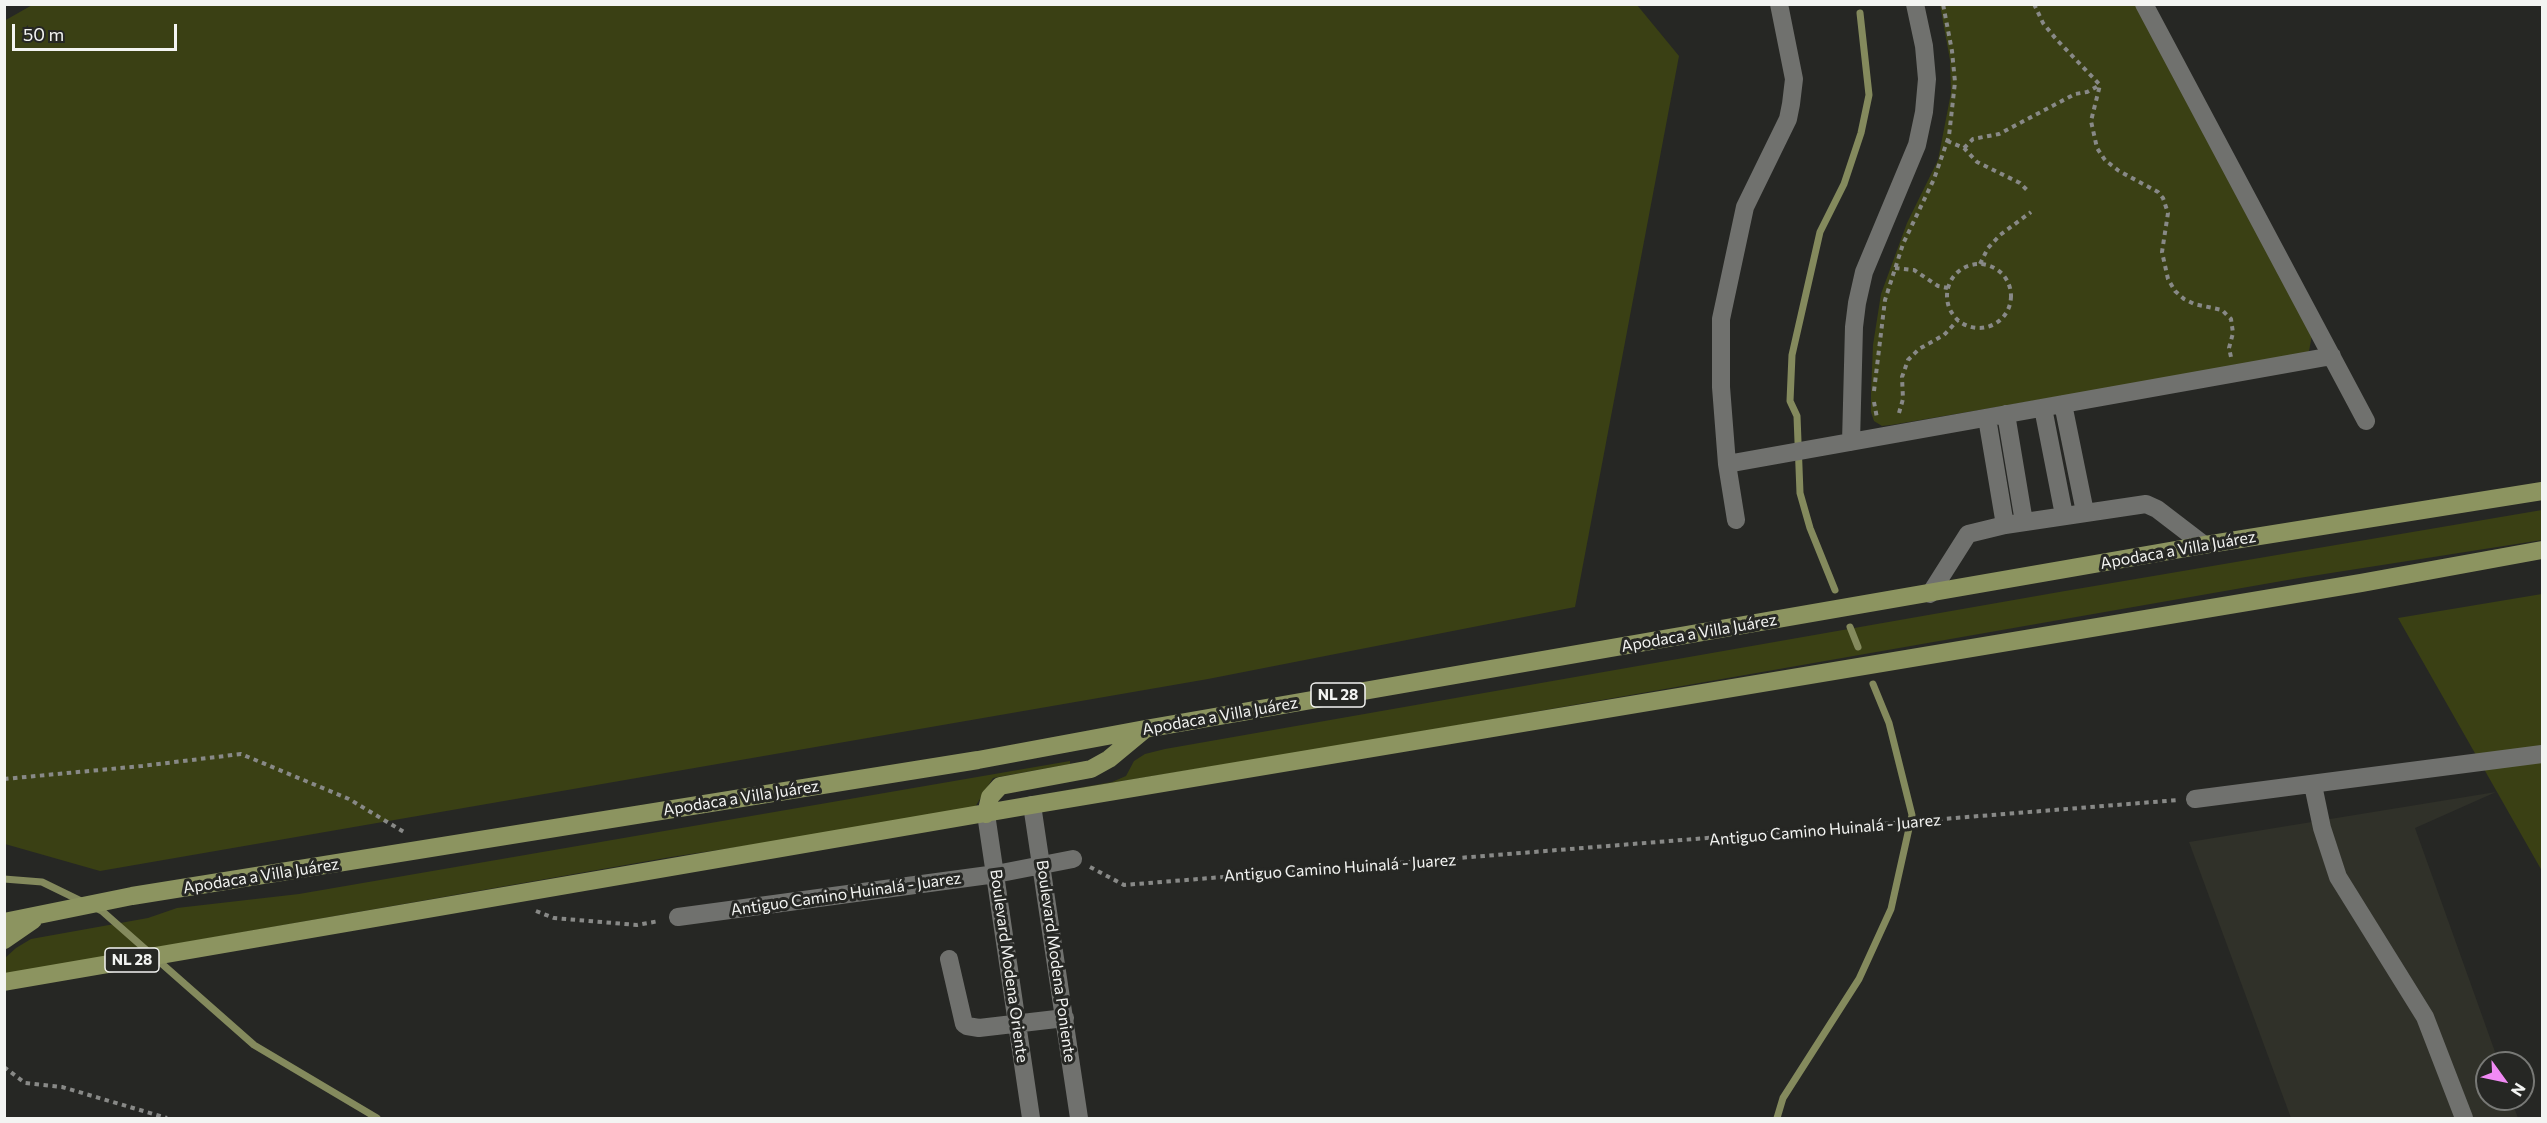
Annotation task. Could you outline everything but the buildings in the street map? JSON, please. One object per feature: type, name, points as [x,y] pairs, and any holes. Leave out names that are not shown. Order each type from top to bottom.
[{"type":"main road","name":"Apodaca a Villa Juárez","points":[[40,915],[132,896],[978,760],[2204,545],[2542,491]]},
{"type":"main road","name":"NL 28","points":[[4,982],[1032,805],[2361,583],[2542,550]]},
{"type":"main road","points":[[986,814],[990,797],[1000,786],[1091,768],[1109,759],[1145,729]]},
{"type":"main road","name":"NL 28","points":[[4,921],[40,915]]},
{"type":"main road","points":[[4,940],[40,915]]},
{"type":"street","points":[[1736,520],[1727,464],[1721,387],[1721,319],[1745,207],[1788,119],[1794,79],[1779,4]]},
{"type":"street","points":[[1851,442],[1854,327],[1857,303],[1864,272],[1917,146],[1924,112],[1927,79],[1924,46],[1915,4]]},
{"type":"street","points":[[2144,4],[2366,421]]},
{"type":"street","points":[[1727,464],[2332,356]]},
{"type":"street","points":[[2063,404],[2085,512]]},
{"type":"street","points":[[2043,408],[2064,515]]},
{"type":"street","points":[[2006,414],[2024,522]]},
{"type":"street","points":[[1988,418],[2005,525]]},
{"type":"street","points":[[1930,594],[1968,534],[2005,525],[2146,504],[2157,509],[2204,545]]},
{"type":"street","points":[[2195,799],[2542,754]]},
{"type":"street","points":[[2313,785],[2322,828],[2338,877],[2426,1017],[2464,1119]]},
{"type":"street","name":"Boulevard Modena Poniente","points":[[1032,805],[1079,1119]]},
{"type":"street","name":"Boulevard Modena Oriente","points":[[986,814],[1030,1119]]},
{"type":"street","name":"Antiguo Camino Huinalá - Juarez","points":[[678,917],[996,873],[1073,859]]},
{"type":"street","points":[[949,959],[964,1024],[971,1028],[1065,1018]]},
{"type":"path","points":[[1884,421],[1877,417],[1875,411],[1875,383],[1885,300],[1911,224],[1934,179],[1947,141],[1954,82],[1952,51],[1943,4]]},
{"type":"path","points":[[2034,4],[2049,31],[2100,84]]},
{"type":"path","points":[[1964,148],[1972,139],[1999,134],[2075,94],[2087,92],[2100,84]]},
{"type":"path","points":[[2100,84],[2091,121],[2097,148],[2105,160],[2119,171],[2158,192],[2163,198],[2168,213],[2162,252],[2168,279],[2175,291],[2184,299],[2194,304],[2222,310],[2231,319],[2234,333],[2229,341],[2232,362],[2229,362]]},
{"type":"path","points":[[1947,141],[1964,148],[1983,166],[2020,183],[2028,191]]},
{"type":"path","points":[[1980,264],[1988,248],[2000,235],[2031,212]]},
{"type":"path","points":[[1980,264],[1995,268],[2007,280],[2011,295],[2009,307],[1997,323],[1985,328],[1967,326],[1958,320],[1950,311],[1947,302],[1951,280],[1962,269],[1980,264]]},
{"type":"path","points":[[1895,268],[1914,270],[1938,286],[1948,288]]},
{"type":"path","points":[[1897,420],[1903,399],[1902,377],[1908,360],[1919,349],[1944,335],[1958,320]]},
{"type":"path","points":[[4,779],[241,754],[350,799],[431,849]]},
{"type":"path","name":"Antiguo Camino Huinalá - Juarez","points":[[1073,859],[1124,885],[2195,799]]},
{"type":"path","points":[[532,910],[555,918],[637,925],[678,917]]},
{"type":"path","points":[[4,1068],[25,1083],[62,1087],[167,1119]]},
{"type":"shaded area","points":[[2496,792],[2415,828],[2495,1051],[2475,1051],[2475,1111],[2515,1111],[2518,1118],[2291,1118],[2189,842]]},
{"type":"green space","points":[[34,4],[1637,5],[1679,56],[1575,607],[1208,679],[100,871],[5,844],[4,21]]},
{"type":"green space","points":[[1940,5],[2138,5],[2312,335],[2309,351],[2303,355],[1891,425],[1882,426],[1874,421],[1871,412],[1873,345],[1881,294],[1907,223],[1938,160],[1951,93],[1950,60]]},
{"type":"green space","points":[[2542,510],[2542,540],[2299,578],[1345,745],[1054,792],[1112,782],[1126,776],[1134,761],[1145,754],[1165,749]]},
{"type":"green space","points":[[2542,594],[2542,871],[2398,618]]},
{"type":"green space","points":[[1070,761],[1070,764],[993,778],[975,807],[811,836],[671,857],[5,974],[5,958],[31,939],[148,918],[177,908],[299,894]]},
{"type":"waterway","points":[[1835,590],[1810,528],[1800,493],[1797,416],[1790,401],[1792,355],[1820,232],[1844,184],[1861,133],[1869,95],[1860,13]]},
{"type":"waterway","points":[[1850,627],[1858,647]]},
{"type":"waterway","points":[[1777,1118],[1783,1098],[1859,979],[1891,909],[1912,815],[1889,723],[1873,684]]},
{"type":"waterway","points":[[4,879],[42,882],[81,901]]},
{"type":"waterway","points":[[94,907],[102,911],[254,1045],[377,1118]]}]
